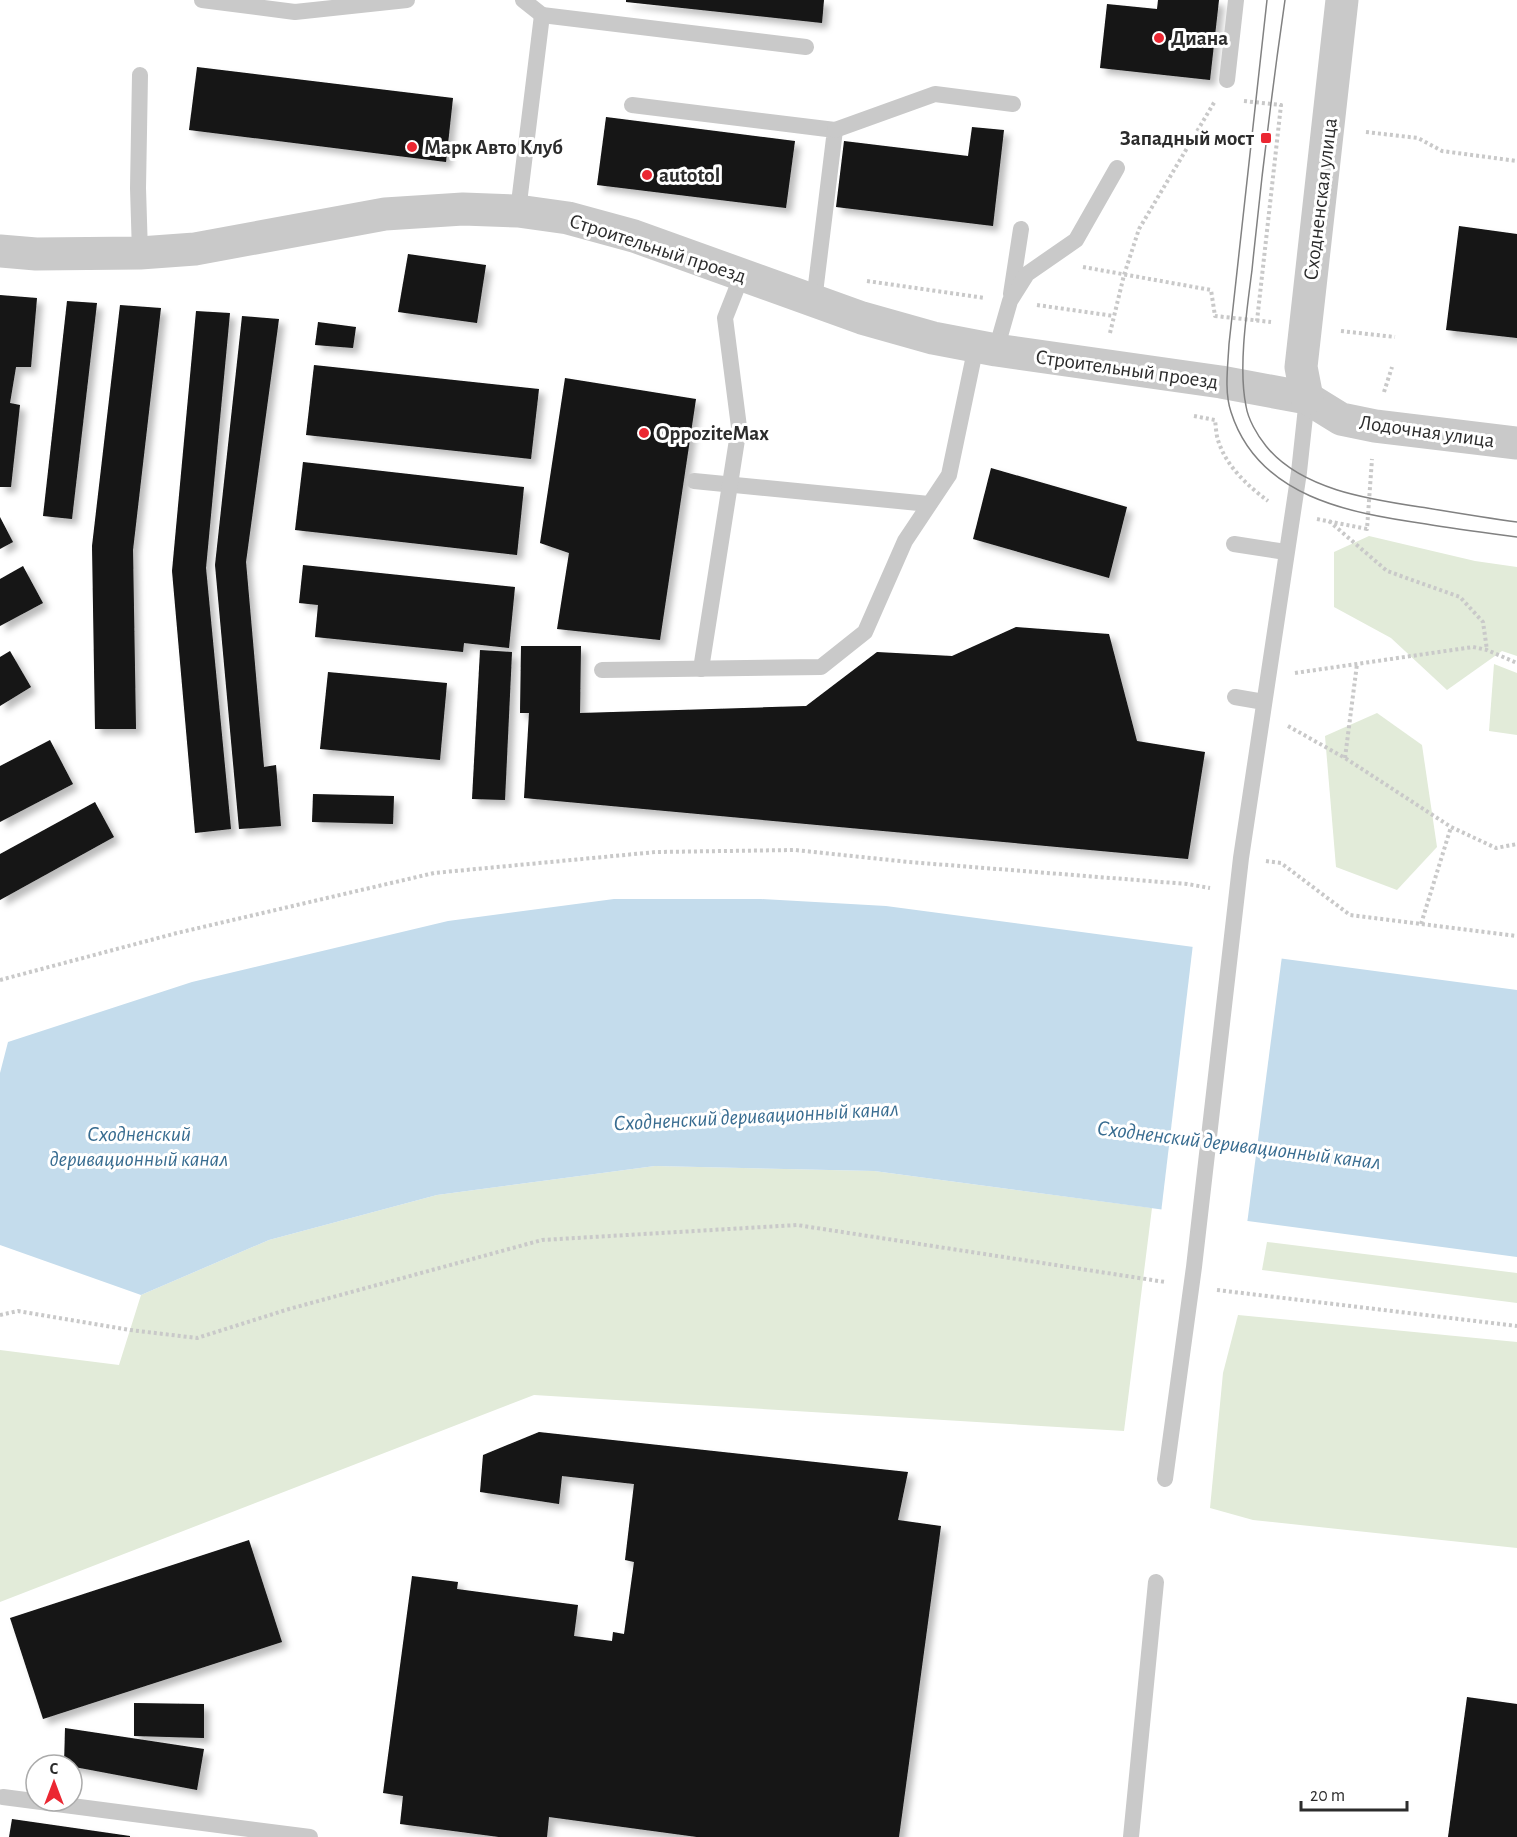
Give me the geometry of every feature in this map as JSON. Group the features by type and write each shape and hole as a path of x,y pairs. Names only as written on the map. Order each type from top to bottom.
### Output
{"street":[{"name":"Сходненская улица","path":"1307,398 1300,367 1342,0"},
{"name":"Строительный проезд","path":"0,251 36,254 140,253 195,249 385,214 463,209 518,211 568,218 634,236 862,318 933,338 986,348 1221,382 1307,398"},
{"name":"Лодочная улица","path":"1307,398 1341,419 1375,426 1517,443"}],"lane":[{"path":"202,0 296,12 407,0"},
{"path":"523,0 542,15 806,47"},
{"path":"1227,80 1236,0"},
{"path":"518,211 542,15"},
{"path":"140,75 138,188 140,253"},
{"path":"632,105 835,130 935,94 1013,104"},
{"path":"814,301 835,130"},
{"path":"602,670 821,667 866,632 905,541 949,475 986,348 1010,301 1027,274 1076,240 1117,168"},
{"path":"1010,301 1021,229"},
{"path":"701,669 739,427 725,318 742,275"},
{"path":"1165,1479 1194,1267 1236,899 1307,398"},
{"path":"694,481 929,504"},
{"path":"1234,544 1286,552"},
{"path":"1235,698 1263,707"},
{"path":"1131,1837 1156,1582"},
{"path":"3,1797 310,1837"}],"path":[{"path":"1108,338 1124,275 1139,229 1227,80"},
{"path":"1216,98 1281,105 1257,321"},
{"path":"1366,132 1418,138 1442,151 1517,161"},
{"path":"1047,260 1211,290 1215,316 1271,322"},
{"path":"1341,331 1395,337"},
{"path":"1193,416 1215,420 1219,444 1234,469 1255,491 1273,504 1292,514 1367,529 1373,450"},
{"path":"1328,521 1387,570 1460,597 1483,622 1487,650"},
{"path":"1268,677 1473,647 1487,650 1517,663"},
{"path":"1345,758 1357,664"},
{"path":"1263,707 1451,827 1496,848 1517,844"},
{"path":"1421,924 1451,827"},
{"path":"0,980 177,933 434,873 656,852 795,850 920,863 1187,884 1236,899"},
{"path":"1281,863 1350,915 1517,936"},
{"path":"0,1315 18,1311 130,1330 197,1338 289,1309 542,1240 797,1226 1191,1287"},
{"path":"1227,1292 1517,1326"}],"green space":[{"path":"1369,536 1475,561 1517,567 1517,656 1502,651 1447,690 1391,638 1334,607 1334,552"},
{"path":"1494,664 1517,673 1517,735 1489,731"},
{"path":"1377,713 1422,745 1437,847 1397,890 1336,867 1325,736"},
{"path":"655,1166 874,1171 1152,1208 1124,1431 534,1395 0,1602 0,1350 119,1365 141,1295 269,1240 437,1195"},
{"path":"1267,1242 1517,1273 1517,1303 1262,1270"},
{"path":"1238,1315 1517,1342 1517,1548 1253,1520 1210,1508 1223,1373"}],"water":[{"name":"Сходненский деривационный канал","path":"614,899 761,899 886,906 1517,990 1517,1257 874,1171 655,1166 437,1195 269,1240 141,1295 0,1245 0,1073 8,1042 192,982 448,921"}],"pier":[{"path":"1193,944 1282,956 1247,1224 1161,1213"}],"building":[{"path":"626,0 824,0 822,23 626,2"},
{"name":"Диана","path":"1158,0 1219,0 1210,80 1100,68 1107,4 1157,9"},
{"path":"197,67 453,98 446,162 189,130"},
{"path":"606,117 795,141 786,208 597,185"},
{"path":"972,127 1004,130 993,226 836,207 844,141 968,156"},
{"path":"1459,226 1517,234 1517,338 1446,330"},
{"path":"408,254 486,265 477,323 398,312"},
{"path":"0,295 37,298 31,367 16,367 10,403 20,405 11,487 0,487"},
{"path":"67,301 97,303 72,519 43,516"},
{"path":"120,305 161,308 133,550 136,729 95,729 92,546"},
{"path":"196,311 230,313 206,568 231,829 195,833 172,571"},
{"path":"242,316 279,319 246,562 264,767 276,765 281,826 239,829 215,565"},
{"path":"318,322 356,327 353,348 315,345"},
{"path":"314,365 539,389 531,459 306,435"},
{"path":"565,378 696,399 660,640 557,629 569,553 540,543"},
{"path":"303,462 524,487 517,555 295,530"},
{"path":"991,468 1127,507 1109,578 973,539"},
{"path":"0,517 13,542 0,549"},
{"path":"303,565 515,587 509,648 464,643 463,652 315,637 318,605 299,603"},
{"path":"23,566 43,603 0,626 0,579"},
{"path":"1016,627 1109,634 1137,741 1205,752 1188,859 524,798 529,713 520,713 521,646 581,646 580,713 806,706 877,652 952,656"},
{"path":"480,650 512,652 505,800 472,799"},
{"path":"10,651 31,687 0,706 0,657"},
{"path":"328,672 447,683 440,760 320,749"},
{"path":"50,740 73,784 0,822 0,766"},
{"path":"313,794 394,796 393,824 312,822"},
{"path":"95,802 114,837 0,900 0,854"},
{"path":"539,1432 908,1472 898,1520 941,1526 899,1837 697,1837 549,1817 547,1837 499,1837 400,1824 403,1796 383,1793 412,1576 458,1582 457,1589 578,1605 574,1636 612,1641 613,1632 624,1634 634,1562 625,1560 634,1484 562,1476 559,1504 480,1492 483,1455"},
{"path":"249,1540 282,1642 43,1719 10,1618"},
{"path":"1467,1697 1517,1704 1517,1837 1448,1837"},
{"path":"134,1703 204,1704 204,1738 134,1736"},
{"path":"65,1728 204,1749 197,1790 84,1769 84,1753 64,1753"},
{"path":"12,1819 130,1836 130,1837 9,1837"}],"tram line":[{"path":"1267,0 1227,369 1229,404 1244,441 1262,464 1284,482 1310,496 1338,506 1397,520 1517,537"},
{"path":"1285,0 1244,338 1244,391 1251,421 1263,442 1281,461 1299,474 1340,491 1362,497 1517,522"}],"place":[{"name":"Диана","path":"1159,38"},
{"name":"Западный мост","path":"1266,138"},
{"name":"Марк Авто Клуб","path":"412,147"},
{"name":"autotol","path":"647,175"},
{"name":"OppoziteMax","path":"644,433"}]}
